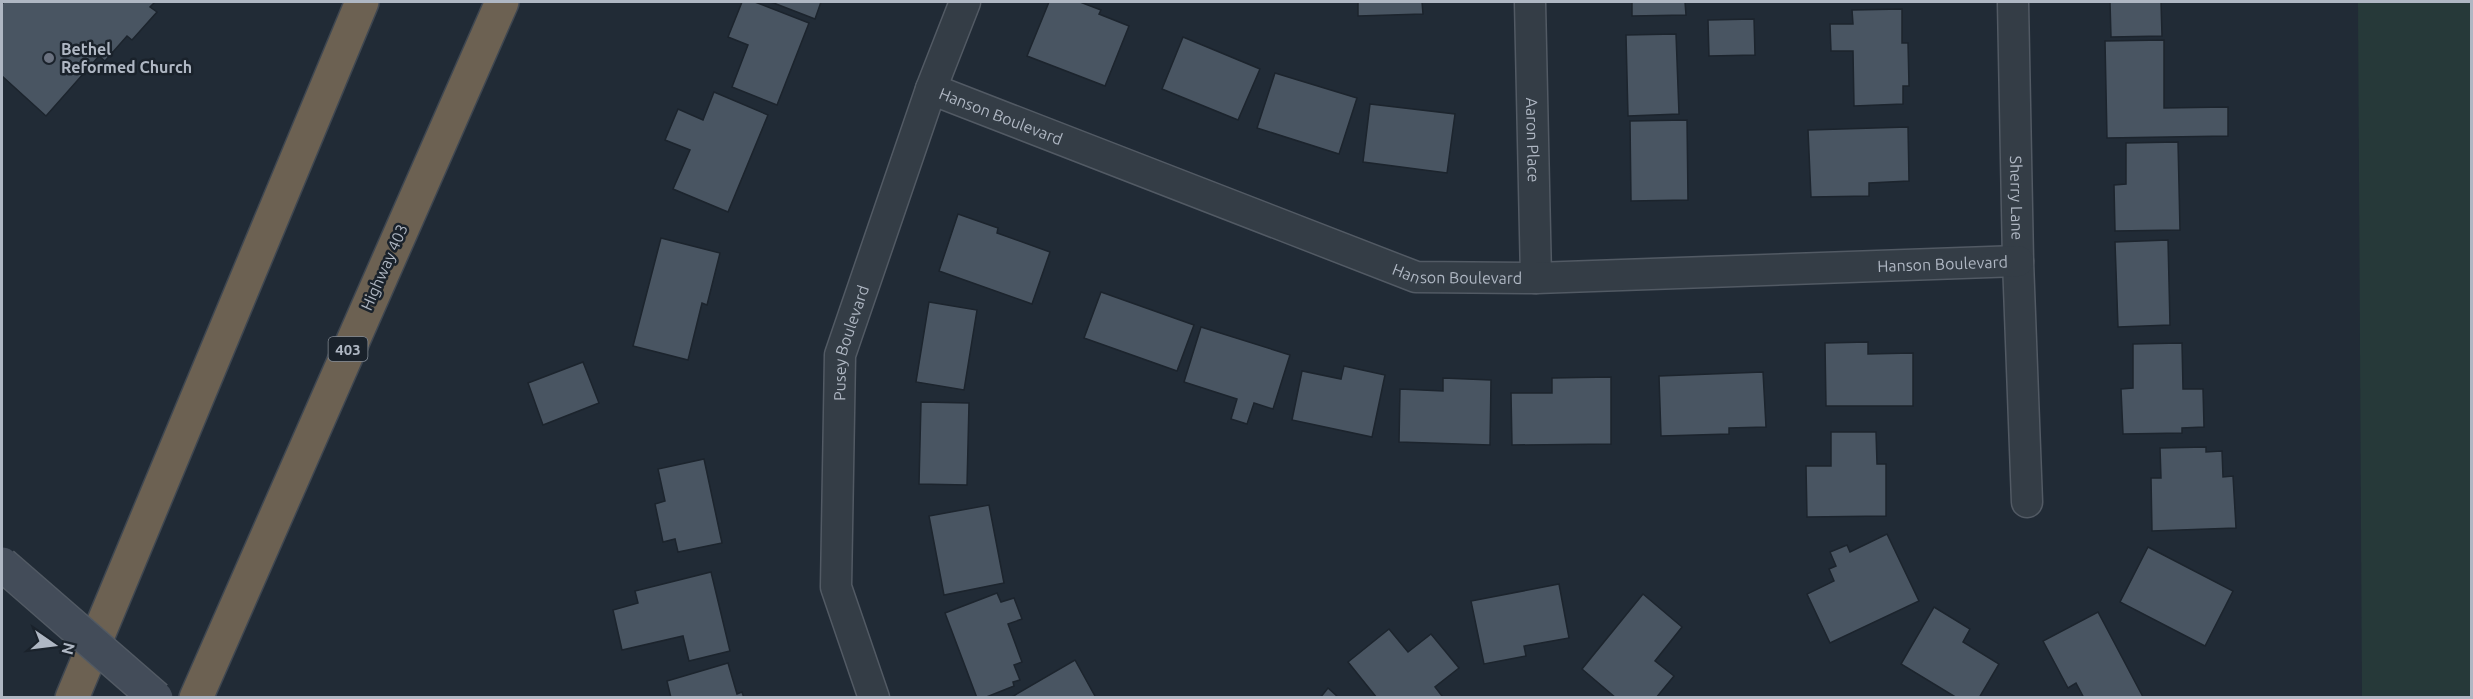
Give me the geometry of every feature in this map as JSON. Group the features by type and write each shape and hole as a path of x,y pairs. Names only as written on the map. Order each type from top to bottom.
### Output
{"highway":[{"path":"72,698 362,2"},
{"name":"Highway 403","path":"196,698 502,2"}],"main road":[{"path":"2,564 156,698"}],"street":[{"name":"Pusey Boulevard","path":"874,698 836,587 840,355 931,89 965,2"},
{"name":"Aaron Place","path":"1530,2 1536,278"},
{"name":"Sherry Lane","path":"2013,2 2018,261 2027,502"},
{"name":"Hanson Boulevard","path":"931,89 1416,278 1536,278 2018,261"}],"shaded area":[{"path":"2358,2 2471,2 2471,697 2362,697"}],"building":[{"name":"Bethel Reformed Church","path":"4,2 155,2 150,7 157,12 132,40 127,36 105,61 99,56 46,116 2,76 2,4"},
{"path":"742,2 755,2 809,23 777,105 732,87 748,45 728,37"},
{"path":"771,2 821,2 815,19"},
{"path":"1049,2 1080,2 1101,10 1099,14 1129,26 1105,86 1027,56"},
{"path":"1358,2 1422,2 1423,14 1358,16"},
{"path":"1632,2 1685,2 1686,15 1632,16"},
{"path":"2110,2 2161,2 2162,36 2111,37"},
{"path":"1902,9 1902,43 1908,43 1909,86 1903,86 1903,104 1854,106 1853,51 1831,51 1830,24 1853,24 1852,10"},
{"path":"1754,19 1755,55 1709,56 1708,20"},
{"path":"1676,34 1679,114 1628,116 1626,35"},
{"path":"1183,37 1260,69 1238,120 1162,89"},
{"path":"2164,40 2164,108 2228,107 2228,136 2107,138 2105,41"},
{"path":"1275,73 1357,98 1339,154 1257,128"},
{"path":"714,92 768,115 728,212 673,189 690,150 665,140 678,109 703,120"},
{"path":"1370,104 1455,114 1447,173 1363,162"},
{"path":"1687,120 1688,200 1631,201 1630,121"},
{"path":"1908,127 1909,181 1869,183 1869,196 1811,197 1808,130"},
{"path":"2178,142 2180,230 2115,231 2114,185 2126,184 2126,143"},
{"path":"958,214 998,228 997,233 1050,252 1032,304 939,271"},
{"path":"661,238 720,253 707,305 702,303 688,360 633,346"},
{"path":"2168,240 2170,325 2118,327 2115,242"},
{"path":"1101,292 1194,325 1177,371 1084,338"},
{"path":"929,302 977,310 964,390 916,382"},
{"path":"1201,327 1290,355 1273,409 1254,403 1247,424 1231,419 1237,399 1184,382"},
{"path":"1868,342 1868,354 1913,353 1913,406 1826,406 1825,343"},
{"path":"2182,343 2183,389 2203,389 2204,427 2182,428 2182,433 2123,434 2121,389 2133,388 2133,344"},
{"path":"583,362 599,403 543,425 528,383"},
{"path":"1344,366 1385,375 1372,437 1292,420 1302,371 1341,379"},
{"path":"1763,372 1766,427 1729,428 1729,434 1661,436 1659,376"},
{"path":"1611,377 1611,444 1512,445 1511,393 1552,393 1552,378"},
{"path":"1443,378 1491,380 1490,445 1399,442 1400,389 1443,391"},
{"path":"921,402 969,403 967,485 919,484"},
{"path":"1831,432 1876,432 1877,464 1886,464 1886,516 1807,517 1806,466 1831,466"},
{"path":"2206,447 2206,452 2222,451 2223,477 2233,476 2236,528 2152,531 2151,478 2161,478 2160,448"},
{"path":"704,459 722,543 678,552 675,539 663,542 655,504 665,501 658,469"},
{"path":"989,505 1004,583 944,595 929,516"},
{"path":"1887,534 1919,601 1830,643 1807,594 1834,581 1829,569 1836,566 1830,552 1847,545 1850,552"},
{"path":"2148,547 2233,591 2205,646 2120,602"},
{"path":"711,572 730,651 689,661 683,636 622,650 613,610 638,603 635,591"},
{"path":"1559,584 1569,638 1524,646 1526,656 1484,664 1471,601"},
{"path":"997,593 1001,602 1014,598 1022,619 1008,624 1022,662 1014,665 1020,680 1013,682 1014,686 984,698 977,698 945,613"},
{"path":"1643,594 1682,627 1655,661 1674,676 1656,698 1616,698 1582,669"},
{"path":"1934,607 1970,629 1963,642 1999,664 1979,698 1957,698 1901,664"},
{"path":"2098,612 2142,698 2084,698 2076,683 2068,688 2043,641"},
{"path":"1389,629 1408,652 1431,634 1459,668 1435,687 1442,696 1440,698 1377,698 1348,662"},
{"path":"1075,660 1096,698 1010,698"},
{"path":"728,663 737,694 742,692 744,698 671,698 667,681"},
{"path":"1328,688 1339,698 1320,698"}],"place":[{"name":"Bethel Reformed Church","path":"49,58"}]}
